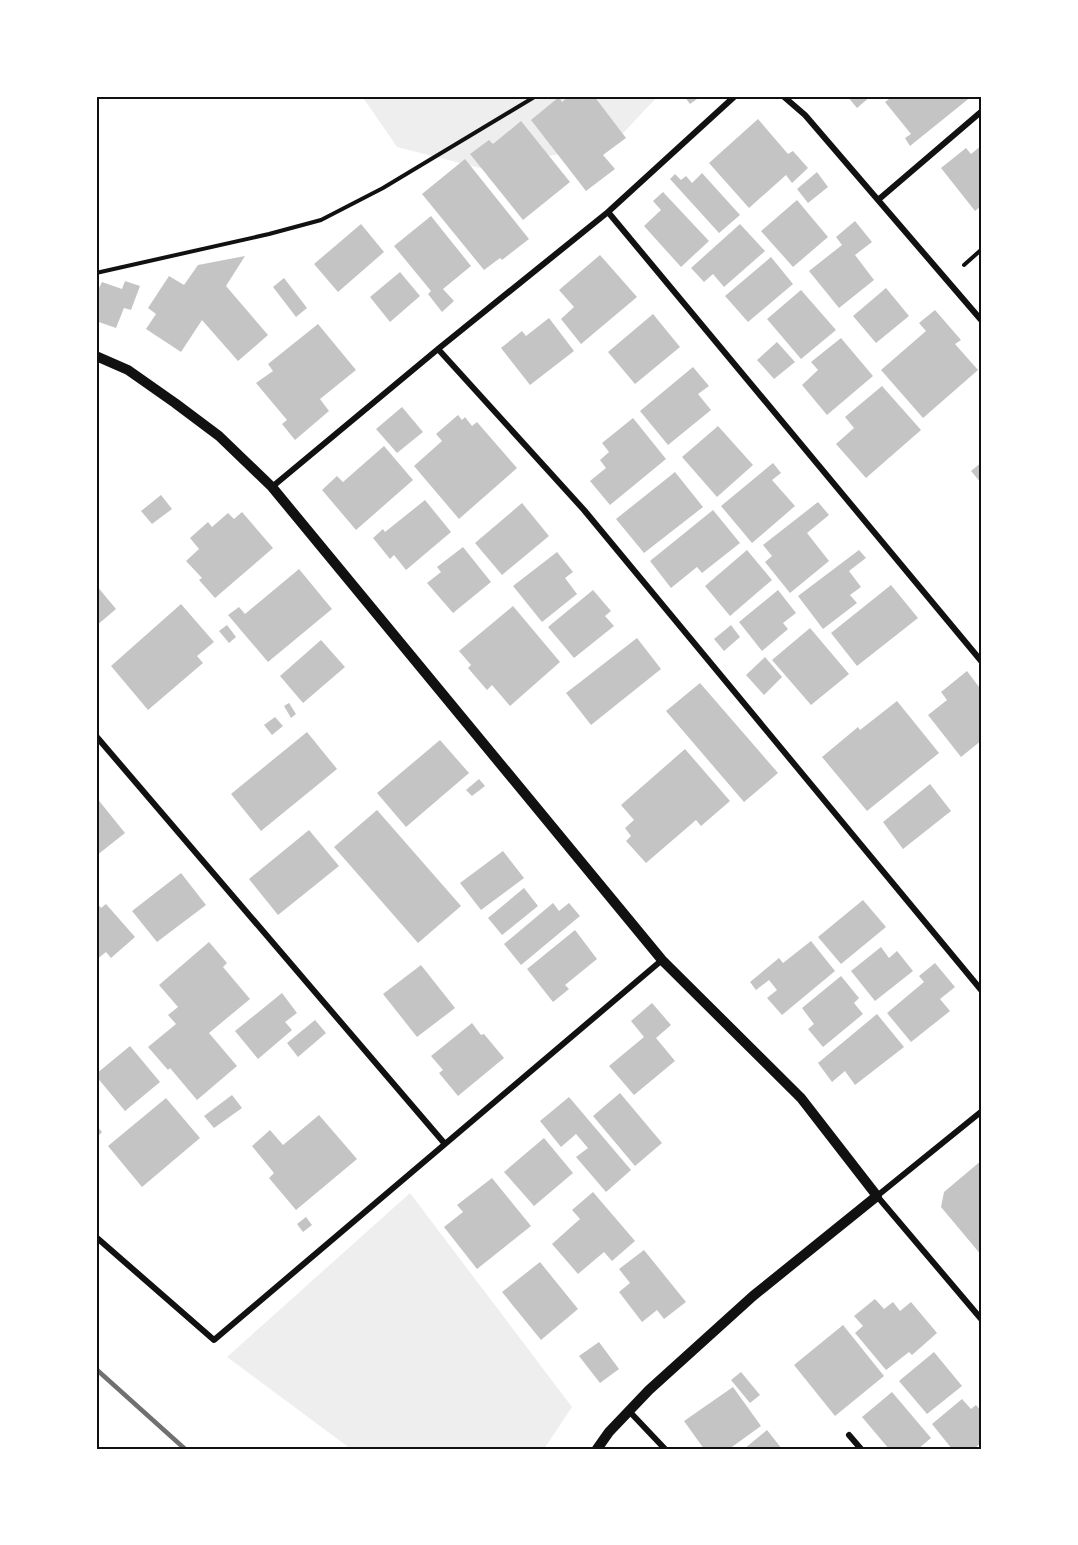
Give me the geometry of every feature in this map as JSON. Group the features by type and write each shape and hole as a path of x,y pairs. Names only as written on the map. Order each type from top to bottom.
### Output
{"street":[{"path":"272,487 608,212 735,96"},
{"path":"783,96 805,115 982,321"},
{"path":"878,200 982,111"},
{"path":"608,212 982,662"},
{"path":"438,349 584,510 982,991"},
{"path":"96,356 128,370 175,403 219,436 272,487 662,960 801,1098 877,1196 982,1320"},
{"path":"96,736 445,1144"},
{"path":"96,1237 214,1340 662,960"},
{"path":"597,1449 609,1432 650,1389 753,1296 982,1111"},
{"path":"629,1411 665,1449"},
{"path":"849,1435 861,1449"}],"path":[{"path":"96,273 321,220 383,188 536,96"}],"shaded area":[{"path":"362,96 658,96 612,145 480,168 397,147"},
{"path":"410,1193 572,1407 544,1449 351,1449 227,1357"}],"building":[{"path":"569,96 594,96 626,138 603,155 615,169 586,191 531,120 559,97 562,102"},
{"path":"684,96 701,96 690,104"},
{"path":"847,96 871,96 857,108"},
{"path":"893,96 972,96 910,146 905,138 911,134 885,102"},
{"path":"758,119 788,154 793,151 808,168 792,183 786,175 749,208 709,163"},
{"path":"521,121 570,182 523,220 470,154 489,140 493,144"},
{"path":"982,145 982,205 975,211 941,168 966,148 971,154"},
{"path":"465,159 529,239 502,260 500,258 484,270 422,194"},
{"path":"817,172 828,187 808,203 797,189"},
{"path":"702,173 740,215 719,233 670,179 675,174 681,180 686,176 692,183"},
{"path":"663,192 709,241 681,267 644,226 661,210 653,201"},
{"path":"797,200 828,237 793,267 761,231"},
{"path":"431,216 471,266 443,289 454,301 442,312 428,294 431,291 394,246"},
{"path":"855,221 872,242 855,255 874,280 839,308 809,271 842,245 836,237"},
{"path":"361,224 384,252 338,292 314,264"},
{"path":"740,224 765,251 724,287 713,274 704,282 691,268"},
{"path":"600,255 637,297 581,344 561,319 574,307 559,290"},
{"path":"245,256 226,286 268,335 238,361 202,320 181,352 146,329 156,314 148,308 169,276 184,285 198,265"},
{"path":"771,257 793,284 748,322 725,296"},
{"path":"400,272 420,296 390,322 370,297"},
{"path":"284,278 307,308 296,317 273,287"},
{"path":"125,281 140,286 131,310 124,308 116,328 96,321 96,287 99,288 102,282 122,289"},
{"path":"886,288 909,316 876,343 853,316"},
{"path":"801,290 836,330 801,359 767,319"},
{"path":"935,310 961,340 955,344 978,370 923,418 881,370 926,331 919,323"},
{"path":"653,314 680,347 635,384 608,352"},
{"path":"549,318 574,351 530,385 501,348 522,331 526,336"},
{"path":"318,324 356,370 320,399 329,411 295,440 282,424 287,420 256,383 273,371 268,364"},
{"path":"841,338 873,376 827,415 802,385 818,370 811,362"},
{"path":"777,342 795,362 774,379 757,360"},
{"path":"693,367 709,386 698,394 711,410 668,445 640,411"},
{"path":"882,386 921,430 866,478 836,444 854,428 845,417"},
{"path":"402,407 423,432 397,453 376,429"},
{"path":"458,415 462,420 465,417 472,426 477,422 517,468 459,519 414,466 442,441 436,434"},
{"path":"633,418 666,459 610,505 590,481 606,468 600,460 609,452 602,443"},
{"path":"718,426 753,465 717,497 682,457"},
{"path":"384,446 413,480 356,530 322,490 337,476 343,482"},
{"path":"982,462 982,484 971,471"},
{"path":"773,463 781,473 772,480 795,506 752,543 721,506"},
{"path":"675,472 703,507 644,553 616,519"},
{"path":"161,495 172,509 152,524 141,511"},
{"path":"425,500 451,532 406,570 394,555 390,559 373,538 383,529 385,532"},
{"path":"818,502 829,515 807,533 829,561 790,593 765,562 772,556 763,545"},
{"path":"522,503 549,536 502,575 475,543"},
{"path":"713,510 740,543 702,573 697,567 671,588 650,561"},
{"path":"242,512 273,548 215,598 199,580 202,578 186,561 199,549 190,538 208,522 212,527 228,513 234,519"},
{"path":"463,547 491,582 453,613 427,583 441,572 437,567"},
{"path":"747,550 772,580 730,616 705,586"},
{"path":"859,550 866,558 849,571 861,587 850,595 857,603 823,629 798,596"},
{"path":"557,552 573,572 565,578 577,594 542,622 513,586"},
{"path":"299,569 332,609 268,662 228,615 239,607 245,614"},
{"path":"96,585 116,609 96,626"},
{"path":"891,585 918,618 857,666 831,633"},
{"path":"593,590 611,611 605,616 614,626 574,658 548,627"},
{"path":"778,590 796,613 783,623 788,629 762,651 739,622"},
{"path":"181,604 214,642 197,656 203,663 148,710 111,666"},
{"path":"513,606 560,662 510,706 492,685 487,690 468,668 471,665 459,651"},
{"path":"227,625 236,637 229,643 219,631"},
{"path":"731,625 740,637 724,651 714,639"},
{"path":"810,628 849,674 811,705 772,660"},
{"path":"637,638 661,669 591,725 566,693"},
{"path":"321,640 345,667 303,703 280,676"},
{"path":"765,657 782,677 764,695 746,675"},
{"path":"967,671 982,691 982,740 961,757 928,715 947,700 941,692"},
{"path":"700,683 778,773 744,802 666,711"},
{"path":"897,701 939,753 867,811 822,757 858,727 860,730"},
{"path":"289,703 296,714 291,718 284,706"},
{"path":"275,717 283,726 272,735 264,725"},
{"path":"307,732 337,769 261,831 231,794"},
{"path":"440,740 469,773 406,827 377,793"},
{"path":"685,749 730,801 701,826 696,820 646,863 626,841 631,836 625,828 634,820 621,805"},
{"path":"479,779 485,786 472,796 466,790"},
{"path":"930,784 951,811 903,849 883,822"},
{"path":"96,797 125,833 96,856"},
{"path":"377,810 461,906 418,943 334,847"},
{"path":"309,830 339,866 278,915 249,879"},
{"path":"503,851 524,878 481,910 460,883"},
{"path":"181,873 206,905 157,942 132,911"},
{"path":"524,888 538,906 502,935 488,918"},
{"path":"863,900 886,927 841,964 818,937"},
{"path":"96,902 101,908 106,904 135,937 111,958 106,952 96,960"},
{"path":"553,903 559,911 569,903 580,916 521,965 504,944"},
{"path":"575,930 597,959 565,985 569,989 553,1002 527,969"},
{"path":"811,941 835,971 782,1015 767,998 777,990 769,980 756,990 750,982 779,958 783,963"},
{"path":"209,942 227,963 223,967 250,999 209,1033 237,1066 197,1100 170,1068 168,1070 148,1047 176,1024 168,1015 178,1007 159,985"},
{"path":"881,947 889,958 897,951 913,971 875,1001 851,971"},
{"path":"935,963 955,987 940,999 950,1011 911,1042 887,1013 924,982 919,976"},
{"path":"421,965 455,1008 417,1037 383,994"},
{"path":"841,976 859,998 854,1003 863,1014 823,1047 808,1029 814,1024 802,1008"},
{"path":"282,993 297,1013 285,1022 292,1030 258,1059 235,1031"},
{"path":"652,1003 671,1025 656,1038 675,1061 634,1095 609,1066 644,1037 631,1021"},
{"path":"877,1014 904,1047 855,1085 845,1071 832,1082 818,1063"},
{"path":"315,1020 326,1033 298,1057 287,1043"},
{"path":"472,1023 504,1058 458,1096 439,1073 443,1070 431,1056"},
{"path":"130,1046 160,1082 125,1111 96,1074"},
{"path":"620,1093 662,1143 635,1166 593,1116"},
{"path":"232,1095 242,1108 214,1128 204,1116"},
{"path":"569,1097 631,1170 606,1192 576,1157 588,1148 576,1134 561,1147 540,1121"},
{"path":"166,1098 200,1138 142,1187 108,1146"},
{"path":"319,1115 357,1159 296,1210 269,1178 274,1173 252,1146 270,1130 283,1145"},
{"path":"96,1125 102,1132 96,1138"},
{"path":"544,1138 573,1173 534,1206 504,1172"},
{"path":"982,1160 982,1256 941,1207 944,1192"},
{"path":"492,1178 531,1226 477,1269 444,1227 463,1212 457,1205"},
{"path":"593,1192 635,1241 612,1261 604,1252 578,1274 552,1244 580,1219 572,1210"},
{"path":"306,1217 312,1225 303,1232 297,1224"},
{"path":"644,1250 686,1302 664,1319 657,1310 642,1322 619,1292 630,1283 619,1269"},
{"path":"540,1262 578,1309 541,1340 502,1292"},
{"path":"875,1299 884,1309 893,1302 900,1311 911,1302 937,1333 912,1355 909,1352 886,1370 855,1333 863,1326 854,1316"},
{"path":"843,1325 884,1376 835,1416 794,1365"},
{"path":"599,1342 619,1369 600,1383 579,1356"},
{"path":"934,1352 962,1386 927,1414 899,1381"},
{"path":"741,1372 760,1395 750,1403 731,1380"},
{"path":"733,1387 761,1426 729,1449 704,1449 684,1421"},
{"path":"892,1392 931,1438 918,1449 889,1449 862,1417"},
{"path":"962,1399 971,1409 976,1405 982,1412 982,1442 974,1449 952,1449 932,1424"},
{"path":"767,1430 782,1449 744,1449"}],"railway":[{"path":"96,1369 185,1449"}]}
